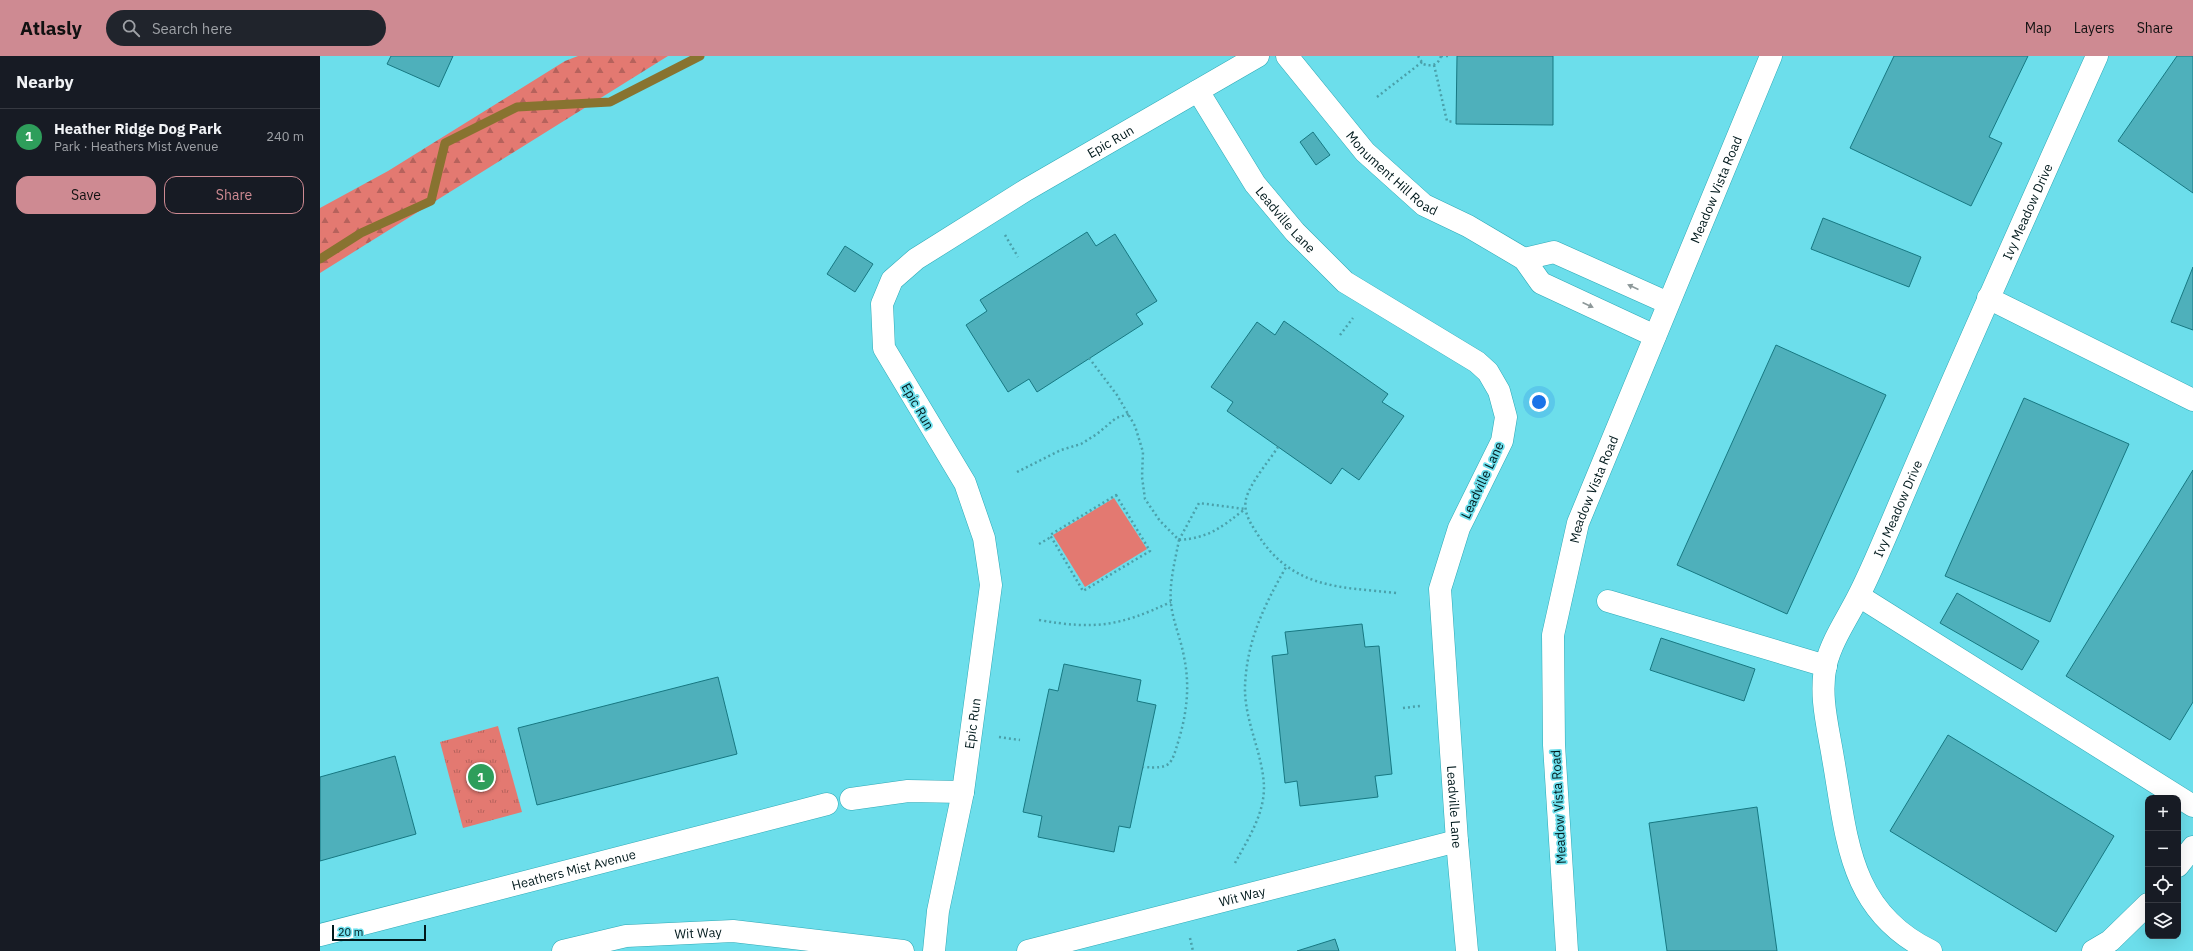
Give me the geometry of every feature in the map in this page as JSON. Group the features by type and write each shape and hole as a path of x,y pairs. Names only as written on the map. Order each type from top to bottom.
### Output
{"street":[{"name":"Epic Run","path":"934,951 938,911 963,792 991,584 984,538 964,483 884,348 882,304 892,280 916,259 1020,194 1258,56"},
{"name":"Monument Hill Road","path":"1287,56 1365,152 1424,205 1468,226 1524,259 1541,283 1655,336"},
{"name":"Meadow Vista Road","path":"1566,951 1554,745 1553,635 1578,523 1771,56"},
{"name":"Ivy Meadow Drive","path":"1931,951 1911,941 1880,914 1859,879 1852,860 1842,818 1824,713 1826,666 1835,639 1859,596 1988,298 2097,56"},
{"name":"Leadville Lane","path":"1198,90 1255,184 1295,232 1345,282 1477,362 1488,372 1503,403 1506,417 1502,441 1459,528 1440,589 1457,841 1467,951"},
{"path":"1524,259 1554,252 1668,304"},
{"path":"1565,294 1580,263"},
{"path":"1988,298 2193,400"},
{"path":"1859,596 2193,806"},
{"path":"1608,601 1826,666"},
{"path":"851,799 908,792 963,792"},
{"name":"Heathers Mist Avenue","path":"320,935 827,804"},
{"name":"Wit Way","path":"1028,951 1457,841"},
{"path":"2181,862 2193,847"},
{"path":"2093,951 2110,941 2145,907"},
{"name":"Wit Way","path":"564,951 626,936 732,931 833,947 903,951"}],"path":[{"path":"1418,56 1422,62 1434,65"},
{"path":"1434,65 1441,56 1448,56"},
{"path":"1377,97 1422,62"},
{"path":"1434,65 1447,121 1454,122"},
{"path":"1089,358 1135,426 1143,452 1142,477 1145,499 1160,521 1179,540 1196,539 1208,535 1221,528 1245,509"},
{"path":"1017,472 1061,450 1080,444 1097,434 1116,418 1128,414"},
{"path":"1278,447 1250,490 1245,509 1250,522 1265,546 1286,567 1310,580 1337,587 1397,593"},
{"path":"1039,544 1051,537 1050,535 1116,495 1150,551 1083,590 1051,537"},
{"path":"1143,767 1161,768 1167,766 1173,759 1185,720 1188,686 1184,657 1174,623 1171,602 1172,574 1179,540 1199,503 1245,509"},
{"path":"1235,863 1261,810 1264,787 1249,721 1245,687 1251,644 1265,604 1286,567"},
{"path":"1038,620 1070,626 1105,626 1138,617 1171,602"}],"green space":[{"path":"578,56 668,56 320,273 320,208 388,171 565,61"},
{"path":"1114,498 1147,549 1085,587 1053,535"},
{"path":"498,726 522,812 463,828 440,742"}],"building":[{"path":"391,56 453,56 439,87 387,64"},
{"path":"1457,56 1553,56 1553,125 1456,124"},
{"path":"1894,56 2028,56 1989,137 2002,143 1971,206 1850,148"},
{"path":"2177,56 2193,56 2193,193 2118,141"},
{"path":"1313,132 1330,155 1316,165 1300,142"},
{"path":"1823,218 1921,257 1909,287 1811,249"},
{"path":"1087,232 1096,246 1115,234 1157,301 1136,314 1143,324 1037,392 1029,379 1008,392 966,325 987,311 980,300"},
{"path":"845,246 873,264 855,292 827,274"},
{"path":"2193,267 2193,330 2171,322"},
{"path":"1284,321 1388,394 1382,402 1404,416 1359,480 1342,468 1331,484 1227,411 1233,402 1211,387 1257,322 1275,335"},
{"path":"1776,345 1886,395 1787,614 1677,565"},
{"path":"2024,398 2129,444 2050,622 1945,576"},
{"path":"2193,470 2193,702 2170,740 2066,676"},
{"path":"1957,593 2039,641 2022,670 1940,623"},
{"path":"1362,624 1365,647 1379,646 1392,774 1375,776 1378,797 1300,806 1297,781 1285,783 1272,656 1288,654 1285,632"},
{"path":"1661,638 1755,669 1744,701 1650,670"},
{"path":"1064,664 1141,680 1137,701 1156,705 1130,828 1119,826 1114,852 1038,837 1042,816 1023,812 1049,689 1058,691"},
{"path":"718,677 737,754 537,805 518,728"},
{"path":"1948,735 2114,836 2056,932 1890,831"},
{"path":"395,756 416,834 320,861 320,777"},
{"path":"1757,807 1777,951 1667,951 1649,823"},
{"path":"1335,939 1339,951 1297,951"}],"waterway":[{"path":"320,259 361,233 431,201 445,143 517,107 610,102 700,56"}],"place":[{"name":"Heather Ridge Dog Park","path":"481,777"}]}
